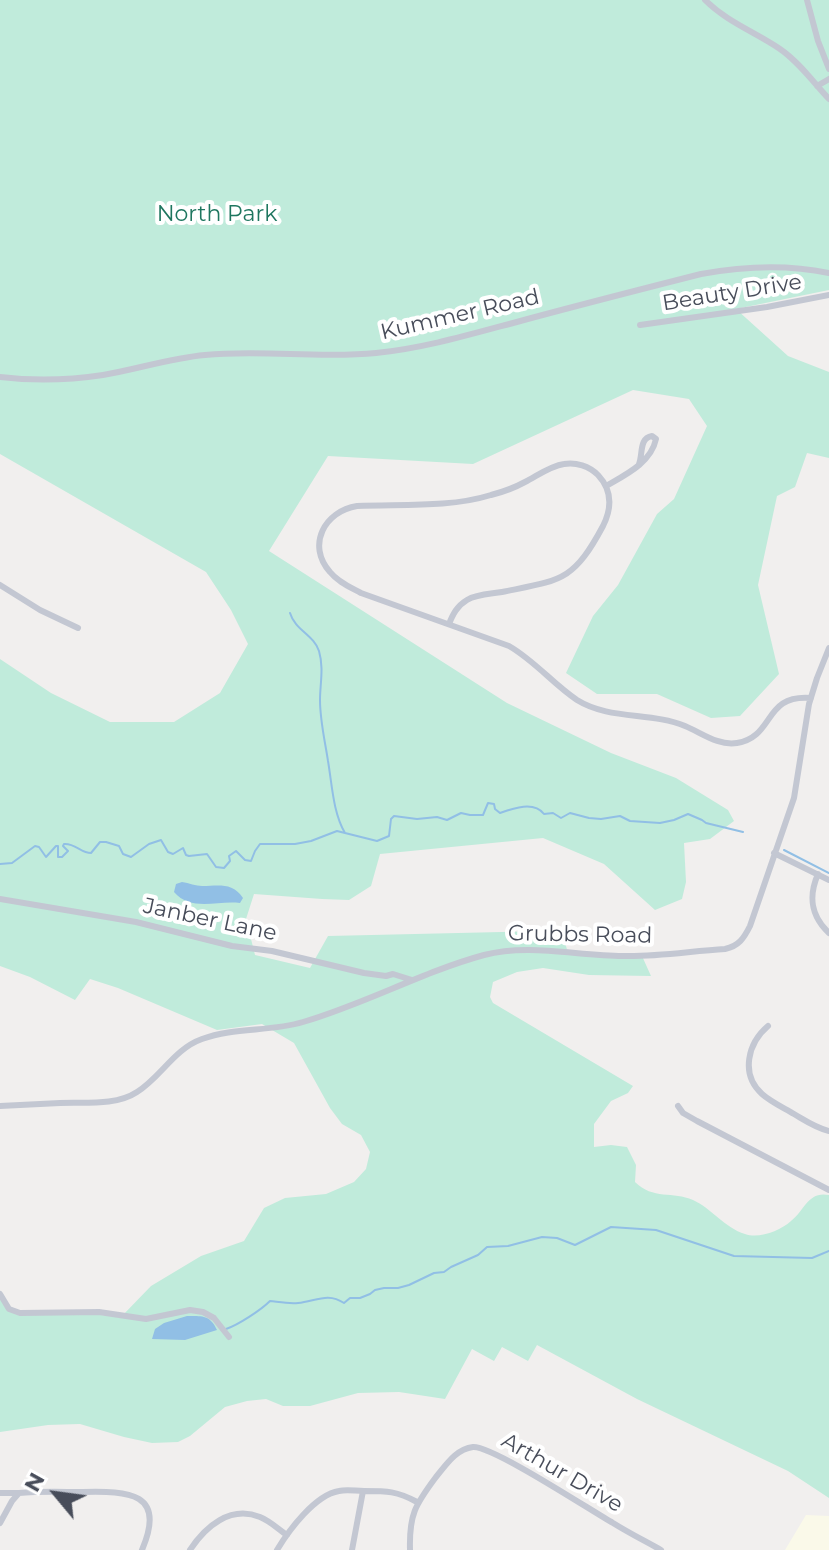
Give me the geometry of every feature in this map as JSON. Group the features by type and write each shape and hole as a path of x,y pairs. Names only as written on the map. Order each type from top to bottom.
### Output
{"street":[{"path":"705,0 728,20 782,51 829,99"},
{"path":"807,0 829,69"},
{"path":"817,86 829,79"},
{"name":"Kummer Road","path":"0,377 79,378 176,359 230,353 341,356 374,353 452,339 701,274 760,267 801,267 829,273"},
{"name":"Beauty Drive","path":"640,325 829,295"},
{"path":"449,624 458,607 472,597 551,582 572,571 588,553 607,515 610,498 598,475 585,467 571,464 562,464 517,486 483,498 447,503 357,506 341,510 330,518 322,532 319,550 325,566 344,583 370,597 498,641 533,662 573,697 586,704 669,720 721,742 732,744 746,741 762,730 781,703 793,698 811,698"},
{"path":"606,486 639,464"},
{"path":"0,585 40,610 78,628"},
{"name":"Grubbs Road","path":"0,1106 116,1101 135,1094 190,1044 205,1038 289,1026 412,980 502,951 633,956 731,947 740,942 750,926 795,791 811,698 829,648"},
{"path":"774,853 829,880"},
{"path":"818,874 811,901 817,918 829,933"},
{"name":"Janber Lane","path":"0,899 136,922 232,946 272,951 364,973 393,974 412,980"},
{"path":"768,1026 756,1039 751,1051 749,1069 754,1084 769,1099 814,1126 829,1131"},
{"path":"678,1106 697,1121 829,1190"},
{"path":"0,1294 9,1309 20,1313 99,1312 146,1319 186,1310 199,1311 214,1318 229,1337"},
{"name":"Arthur Drive","path":"410,1550 411,1522 417,1502 452,1458 465,1449 480,1448 537,1477 661,1550"},
{"path":"0,1493 104,1491 133,1496 145,1505 151,1521 142,1550"},
{"path":"277,1550 321,1498 339,1491 393,1491 417,1502"},
{"path":"352,1550 363,1491"},
{"path":"0,1523 19,1493"},
{"path":"190,1550 209,1525 232,1515 258,1516 287,1535"}],"shaded area":[{"path":"806,1515 829,1516 829,1550 785,1550"}],"green space":[{"name":"North Park","path":"0,0 829,0 829,290 736,309 788,356 829,372 829,458 807,453 795,487 777,496 758,585 779,674 740,716 711,718 657,694 597,694 566,673 593,616 618,585 657,514 674,499 707,426 689,399 633,390 473,464 328,456 269,551 507,703 611,753 676,778 728,810 734,821 710,839 684,843 686,882 682,899 655,910 604,864 543,838 380,854 371,886 349,900 254,894 246,919 255,955 310,968 328,936 545,931 564,939 568,953 642,956 651,976 589,975 543,968 517,972 493,982 490,997 493,1003 633,1086 628,1093 611,1101 594,1124 594,1147 627,1147 636,1165 635,1182 642,1188 693,1200 731,1227 751,1235 763,1235 781,1228 796,1217 811,1199 829,1195 829,1498 788,1471 637,1399 537,1345 528,1361 502,1347 494,1361 472,1349 445,1399 399,1392 358,1393 310,1406 283,1406 266,1399 247,1401 225,1407 178,1442 152,1443 80,1424 0,1432 0,1294 13,1311 122,1316 151,1286 201,1256 244,1241 264,1208 285,1198 326,1194 354,1182 366,1169 370,1152 361,1135 342,1124 330,1108 294,1043 262,1024 217,1030 90,979 75,1000 0,966 0,659 51,693 110,722 174,722 220,693 248,644 231,610 206,572 0,454"}],"water":[{"path":"176,884 230,887 243,898 240,903 188,902 174,892"},
{"path":"187,1316 205,1317 212,1321 217,1330 185,1340 152,1339 155,1329 164,1323"}],"waterway":[{"path":"290,613 319,651 322,723 335,807 345,833"},
{"path":"0,864 12,863 35,846 46,857 58,846 58,857 62,857 68,851 64,844 91,853 100,842 106,842 119,846 123,854 131,857 149,844 161,840 168,852 173,854 183,848 189,856 207,854 216,867 224,868 230,861 229,856 236,851 245,860 251,861 260,844 295,844 337,831 377,841 389,836 394,816 447,820 461,813 483,815 488,803 494,804 500,813 529,807 561,818 570,813 589,818 620,816 630,821 660,823 688,814 706,823 743,832"},
{"path":"784,850 829,873"},
{"path":"226,1329 270,1301 295,1303 327,1298 344,1303 375,1290 398,1288 444,1272 487,1247 508,1246 542,1237 557,1238 575,1245 611,1227 656,1230 734,1256 812,1258 829,1251"}]}
